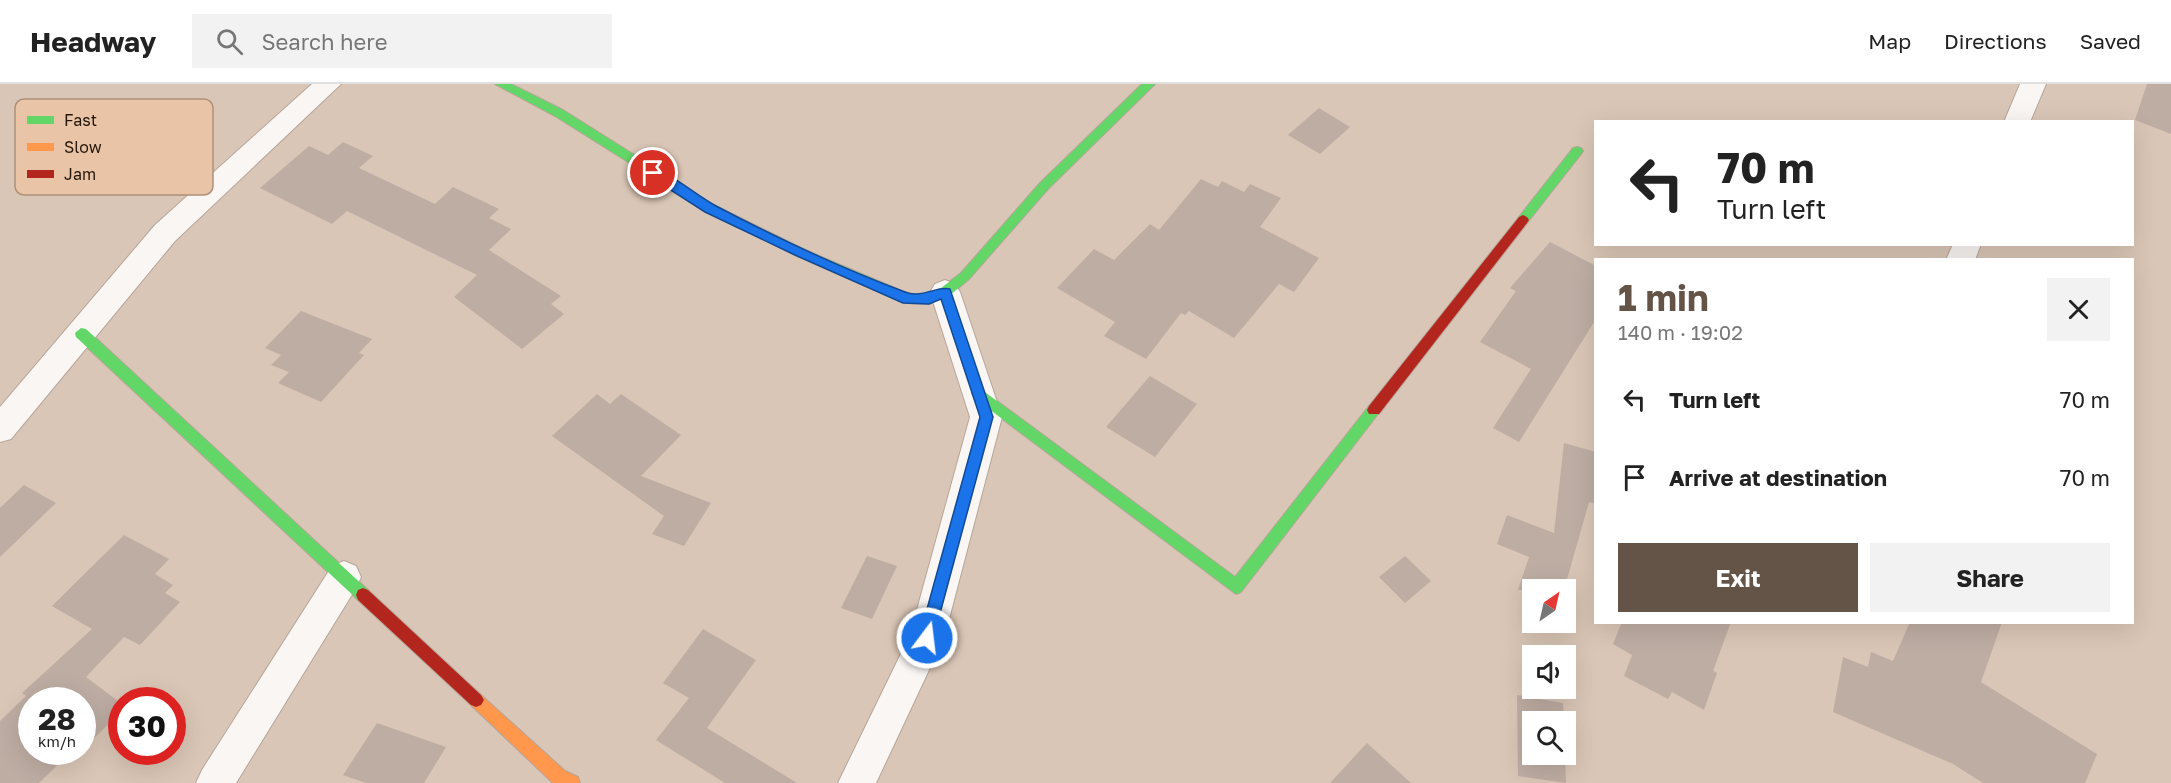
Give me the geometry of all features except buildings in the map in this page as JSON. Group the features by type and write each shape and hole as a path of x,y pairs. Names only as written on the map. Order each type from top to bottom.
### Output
{"street":[{"path":"213,189 328,84"},
{"path":"501,84 559,113 710,208 799,252 908,299 929,299 945,292 965,276 1044,186 1149,84"},
{"path":"2019,120 2033,84"},
{"path":"978,393 1236,588 1576,151"},
{"path":"0,429 165,233 207,195"},
{"path":"857,783 927,638 986,417 945,292"},
{"path":"81,333 559,777 572,783"},
{"path":"215,783 344,577"}],"traffic: fast":[{"path":"501,84 559,113 710,208 799,252 908,299 929,299 945,292 965,276 1044,186 1149,84"},
{"path":"1523,220 1577,151"},
{"path":"81,333 363,595"},
{"path":"978,393 1236,587 1374,410"}],"traffic: slow":[{"path":"476,700 559,777 572,783"}],"traffic: jam":[{"path":"1374,410 1523,220"},
{"path":"363,595 476,700"}],"route":[{"path":"653,173 710,208 799,252 908,299 929,299 945,292 986,417 927,638"}]}
